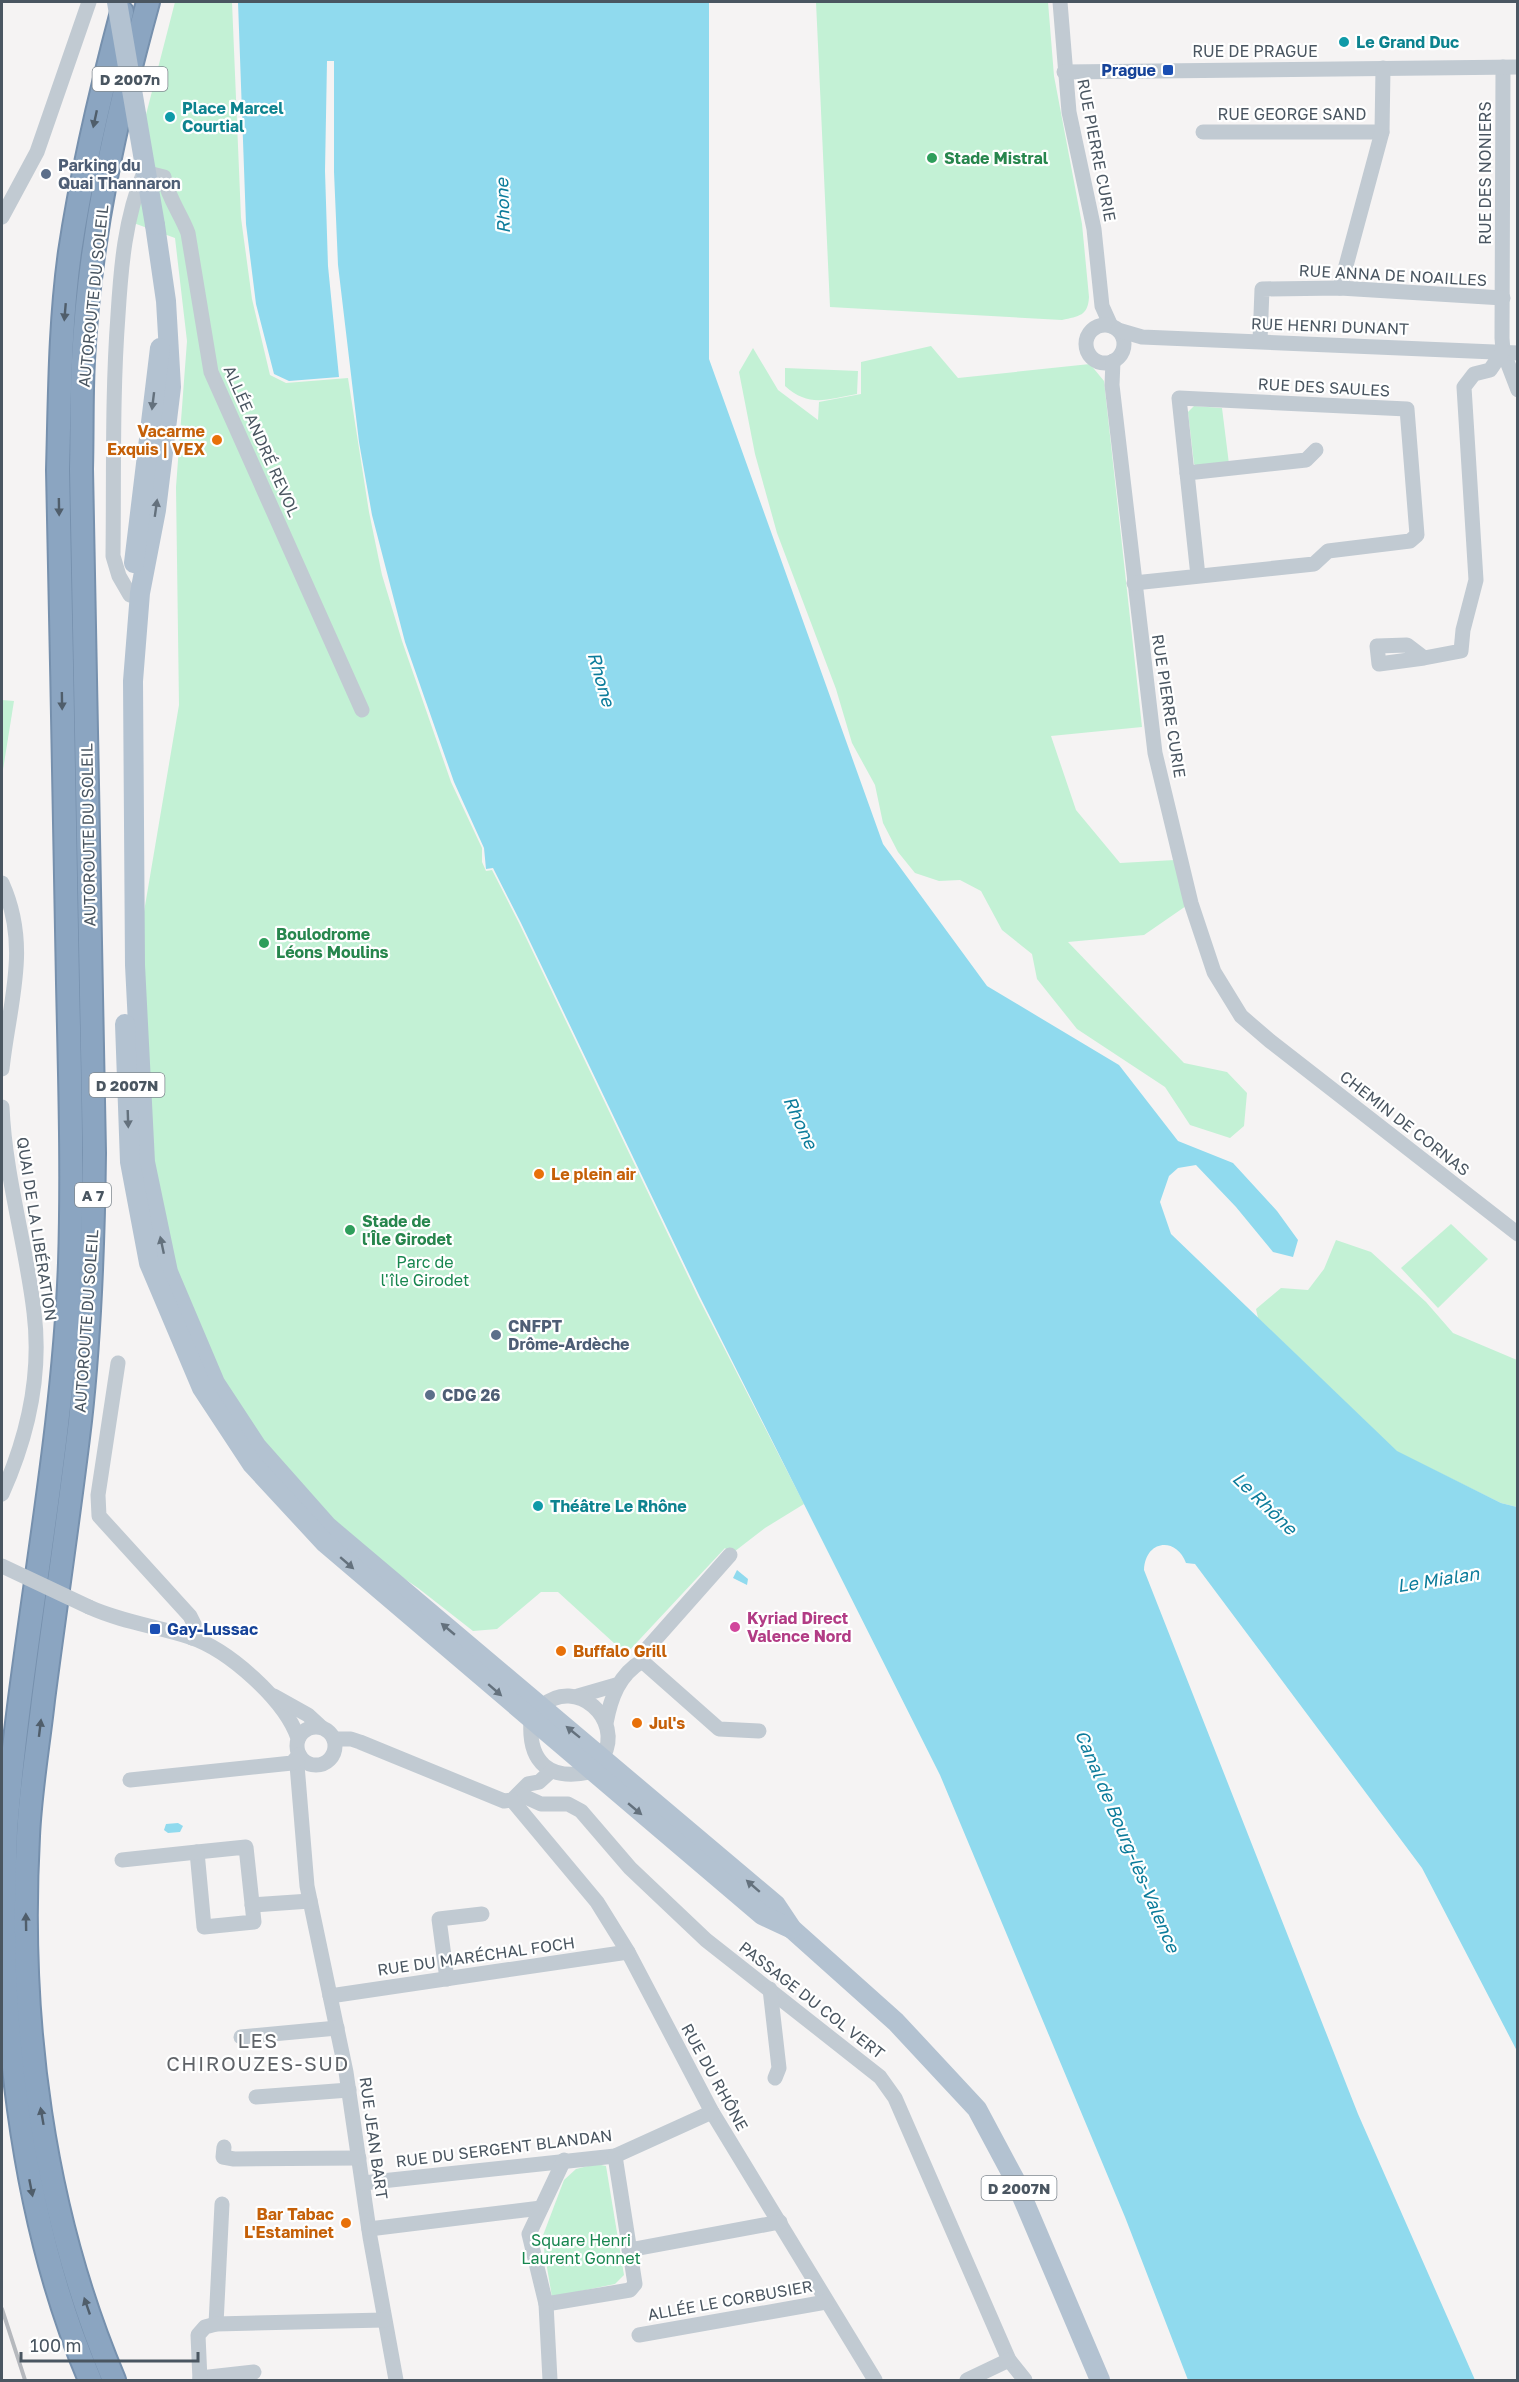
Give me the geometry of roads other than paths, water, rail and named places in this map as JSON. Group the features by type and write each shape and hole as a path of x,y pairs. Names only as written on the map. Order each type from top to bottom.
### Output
{"highway":[{"name":"AUTOROUTE DU SOLEIL","path":"90,2380 56,2284 32,2194 16,2103 6,2009 2,1921 11,1772 58,1416 70,1267 71,1142 58,470 61,357 70,253 83,176 103,83 125,2"},
{"name":"AUTOROUTE DU SOLEIL","path":"114,2380 78,2278 54,2188 38,2098 28,2006 25,1919 28,1833 80,1419 92,1266 94,1153 81,469 83,358 93,257 105,182 124,90 148,2"}],"main road":[{"name":"D 2007n","path":"117,2 155,225 165,301"},
{"name":"D 2007N","path":"165,301 119,681 123,976 130,1162 149,1263 202,1388 252,1464 325,1543 597,1765 762,1915 792,1929 896,2022 977,2109 1015,2180 1100,2380"},
{"name":"D 2007N","path":"165,301 171,387 156,510 141,592 132,681 135,965 145,1162 168,1272 215,1383 256,1447 327,1526 536,1714"}],"street":[{"path":"77,2 80,25"},
{"path":"2,217 37,152 89,2"},
{"name":"RUE PIERRE CURIE","path":"1060,2 1069,112 1094,230 1102,306 1095,328"},
{"name":"RUE DE PRAGUE","path":"1064,72 1510,67"},
{"name":"RUE DES NONIERS","path":"1510,67 1503,298 1510,352"},
{"name":"RUE GEORGE SAND","path":"1340,288 1382,132 1383,68"},
{"name":"RUE GEORGE SAND","path":"1203,132 1382,132"},
{"name":"ALLÉE ANDRÉ REVOL","path":"130,595 119,576 113,556 115,358 121,270 128,221 144,172 164,177 167,192 183,217 188,233 212,372 362,710"},
{"name":"RUE ANNA DE NOAILLES","path":"1260,341 1262,289 1340,288 1503,298"},
{"name":"RUE PIERRE CURIE","path":"1102,306 1118,334"},
{"path":"1095,328 1118,334 1121,354 1107,362 1087,350 1087,337 1095,328"},
{"name":"RUE HENRI DUNANT","path":"1118,334 1142,337 1510,352"},
{"path":"1510,352 1518,390"},
{"path":"1424,658 1461,651 1463,630 1476,580 1464,387 1474,374 1490,370 1510,352"},
{"name":"RUE PIERRE CURIE","path":"1107,362 1112,386 1155,753 1191,903 1214,972 1241,1016 1270,1041"},
{"name":"RUE DES SAULES","path":"1134,583 1314,564 1328,551 1410,541 1417,535 1407,409 1179,398 1198,576"},
{"path":"1186,473 1306,460 1316,450"},
{"path":"2,883 15,926 18,955 9,971 2,1069"},
{"name":"CHEMIN DE CORNAS","path":"1270,1041 1518,1234"},
{"name":"QUAI DE LA LIBÉRATION","path":"2,1107 34,1312 36,1348 31,1408 17,1461 2,1494"},
{"path":"118,1363 98,1495 99,1516 190,1616 194,1624 192,1638"},
{"path":"606,1723 616,1686 632,1667 642,1661 645,1651 730,1555"},
{"path":"2,1566 118,1620 192,1638 224,1655 273,1696 308,1715 334,1739 333,1756 320,1765 301,1794"},
{"path":"642,1661 718,1729 759,1731"},
{"path":"578,1696 595,1706 606,1723 609,1742 597,1765 563,1775 550,1771 536,1756 530,1736 536,1714 553,1699 578,1696 616,1686"},
{"path":"273,1696 298,1738 299,1755 308,1764 320,1765"},
{"path":"298,1738 308,1729 321,1727"},
{"path":"334,1739 351,1739 360,1742 504,1801 539,1782 550,1771"},
{"path":"130,1780 292,1763 299,1755"},
{"name":"RUE JEAN BART","path":"299,1755 297,1765 310,1901 349,2090 369,2229 396,2380"},
{"path":"520,1793 536,1756"},
{"name":"RUE DU RHÔNE","path":"520,1793 593,1896 628,1952 712,2112 875,2380"},
{"name":"PASSAGE DU COL VERT","path":"520,1793 541,1804 568,1804 581,1811 630,1868 706,1940 880,2077 895,2098 1009,2360 1025,2380"},
{"path":"122,1860 197,1852 246,1847 254,1922 204,1927 197,1852"},
{"path":"252,1905 310,1901"},
{"path":"447,1978 439,1919 482,1914"},
{"name":"RUE DU MARÉCHAL FOCH","path":"330,1996 628,1952"},
{"path":"770,1989 779,2068 775,2078"},
{"path":"241,2037 337,2028"},
{"path":"256,2097 349,2090"},
{"name":"RUE DU SERGENT BLANDAN","path":"363,2183 615,2156 712,2112"},
{"path":"224,2147 223,2157 234,2159 359,2158"},
{"path":"546,2304 630,2290 635,2284 615,2156"},
{"path":"550,2380 546,2304 529,2234 564,2160"},
{"path":"216,2324 222,2204"},
{"path":"369,2229 541,2208"},
{"path":"629,2250 780,2222"},
{"name":"ALLÉE LE CORBUSIER","path":"639,2335 826,2302"},
{"path":"254,2372 200,2379 198,2335 204,2327 216,2324 384,2320"},
{"path":"967,2380 1009,2360"}],"water":[{"path":"238,2 709,2 709,359 883,844 987,986 1119,1065 1178,1141 1233,1163 1277,1211 1298,1240 1293,1257 1273,1252 1236,1207 1196,1165 1178,1168 1169,1176 1160,1202 1171,1234 1397,1451 1501,1503 1517,1507 1517,2051 1422,1868 1195,1564 1186,1563 1175,1548 1162,1545 1150,1552 1144,1570 1358,2114 1475,2380 1188,2380 1125,2217 940,1775 700,1297 521,923 493,868 486,869 484,848 454,782 405,642 372,515 359,442 338,265 334,172 334,61 327,61 325,171 328,266 339,377 289,381 274,374 256,304 246,224"},
{"path":"737,1570 748,1579 747,1585 733,1578"},
{"path":"178,1823 183,1826 180,1832 168,1833 164,1830 166,1824"}],"railway":[{"path":"2,2309 25,2380"}],"place":[{"name":"Le Grand Duc","path":"1344,42"},
{"name":"Prague","path":"1168,70"},
{"name":"Place Marcel Courtial","path":"170,117"},
{"name":"Stade Mistral","path":"932,158"},
{"name":"Parking du Quai Thannaron","path":"46,174"},
{"name":"Vacarme Exquis | VEX","path":"217,440"},
{"name":"Boulodrome Léons Moulins","path":"264,943"},
{"name":"Le plein air","path":"539,1174"},
{"name":"Stade de l'Île Girodet","path":"350,1230"},
{"name":"CNFPT Drôme-Ardèche","path":"496,1335"},
{"name":"CDG 26","path":"430,1395"},
{"name":"Théâtre Le Rhône","path":"538,1506"},
{"name":"Kyriad Direct Valence Nord","path":"735,1627"},
{"name":"Gay-Lussac","path":"155,1629"},
{"name":"Buffalo Grill","path":"561,1651"},
{"name":"Jul's","path":"637,1723"},
{"name":"Bar Tabac L'Estaminet","path":"346,2223"}],"district":[{"name":"LES CHIROUZES-SUD","path":"258,2052"}],"water label":[{"name":"Rhone","path":"502,206"},
{"name":"Rhone","path":"602,679"},
{"name":"Rhone","path":"801,1122"},
{"name":"Le Rhône","path":"1265,1503"},
{"name":"Le Mialan","path":"1438,1579"},
{"name":"Canal de Bourg-lès-Valence","path":"1128,1841"}],"park label":[{"name":"Parc de l'île Girodet","path":"425,1271"},
{"name":"Square Henri Laurent Gonnet","path":"581,2249"}]}
